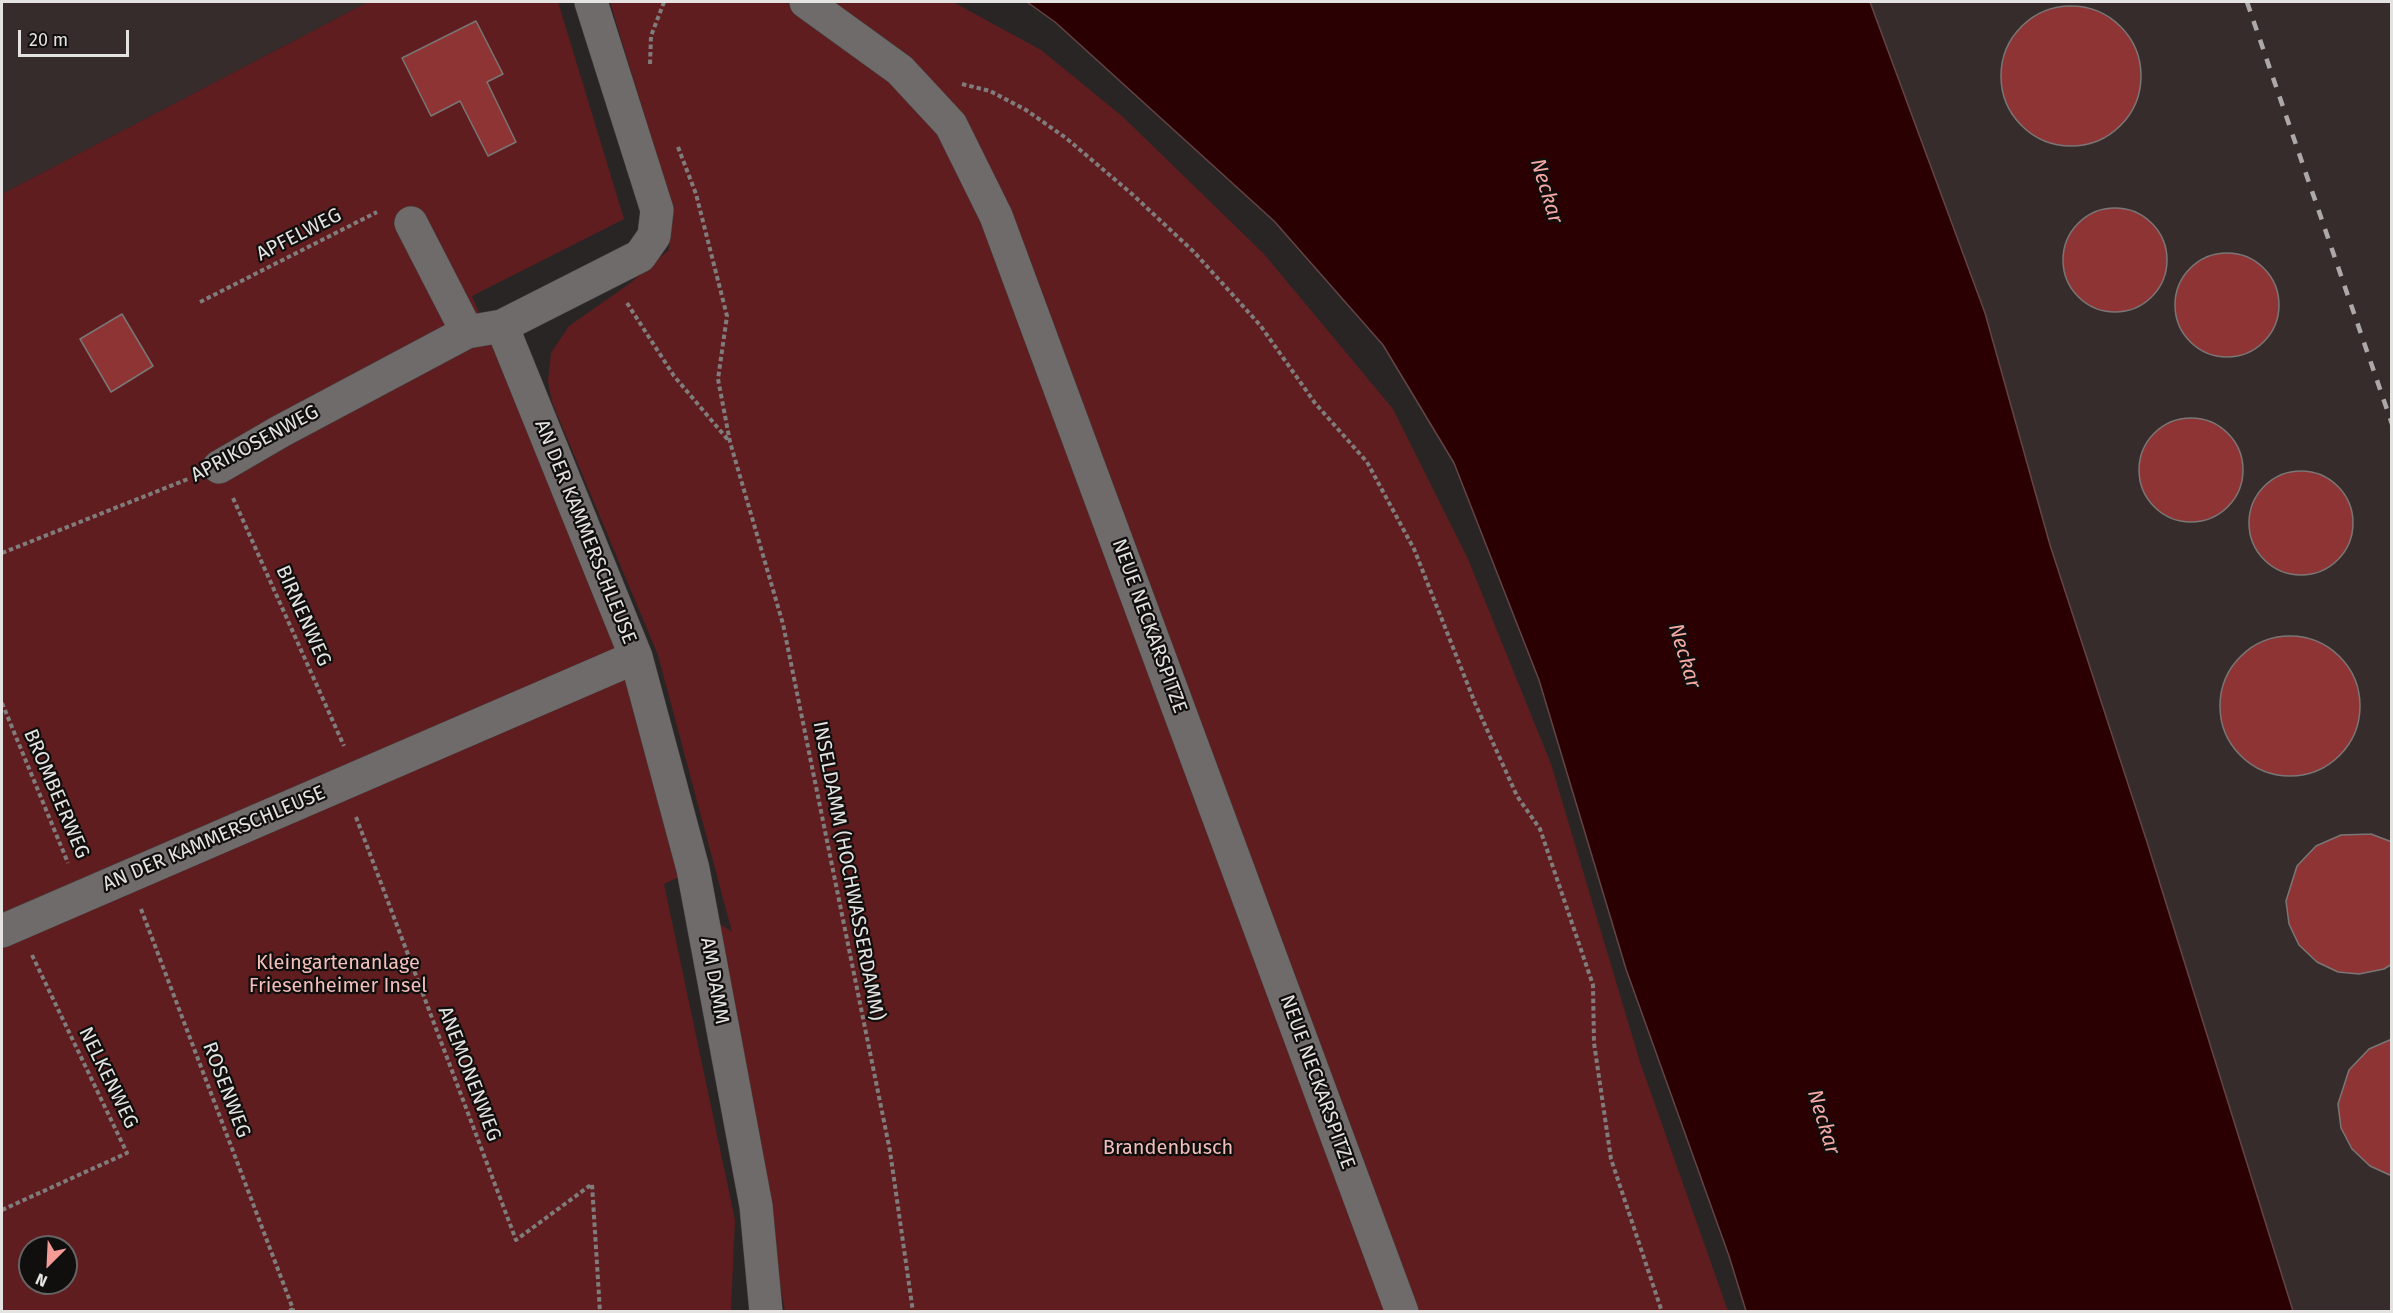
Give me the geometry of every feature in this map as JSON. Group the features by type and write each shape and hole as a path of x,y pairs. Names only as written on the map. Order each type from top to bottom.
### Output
{"lane":[{"path":"502,326 640,256 654,236 657,210 591,2"},
{"name":"NEUE NECKARSPITZE","path":"806,2 900,70 951,125 996,216 1402,1311"},
{"path":"411,223 467,332"},
{"name":"APRIKOSENWEG","path":"219,467 281,431 467,332 502,326"},
{"name":"AN DER KAMMERSCHLEUSE","path":"9,928 636,657 502,326"},
{"name":"AM DAMM","path":"636,657 693,869 756,1206 766,1311"}],"path":[{"path":"955,82 990,91 1026,110 1066,138 1132,194 1194,252 1260,325 1315,403 1366,462 1414,549 1475,703 1517,796 1540,829 1593,985 1594,1042 1611,1159 1662,1311"},
{"name":"APFELWEG","path":"200,302 384,208 411,223"},
{"name":"INSELDAMM (HOCHWASSERDAMM)","path":"606,273 674,376 730,442 783,624 890,1151 913,1311"},
{"name":"APRIKOSENWEG","path":"2,553 219,467"},
{"name":"BIRNENWEG","path":"219,467 351,780"},
{"name":"BROMBEERWEG","path":"2,703 82,896"},
{"name":"ANEMONENWEG","path":"351,780 516,1240 592,1184 600,1311"},
{"name":"ROSENWEG","path":"129,876 292,1309 287,1311"},
{"name":"NELKENWEG","path":"2,1210 127,1152 9,928"}],"shaded area":[{"path":"2,2 368,2 2,194"},
{"path":"1870,2 2391,2 2391,1311 2293,1311 2147,842 2050,545 1985,313"}],"green space":[{"name":"Kleingartenanlage Friesenheimer Insel","path":"368,2 558,2 624,219 472,296 628,669 683,875 664,884 735,1220 731,1311 2,1312 2,194"},
{"name":"Brandenbusch","path":"610,2 785,2 813,20 948,121 907,54 832,2 953,2 1041,50 1122,116 1264,254 1393,409 1468,559 1551,764 1640,1062 1728,1311 785,1311 712,918 732,932 658,655 552,402 548,381 551,353 569,326 629,284 669,250 671,202"}],"water":[{"name":"Neckar","path":"1027,2 1870,2 1985,313 2050,545 2147,842 2293,1311 1746,1311 1729,1256 1626,969 1539,680 1454,463 1383,345 1274,221 1055,22"}],"building":[{"path":"2071,6 2098,12 2110,18 2120,27 2129,37 2135,49 2141,76 2135,103 2129,115 2120,125 2110,134 2098,140 2071,146 2044,140 2032,134 2022,125 2013,115 2007,103 2001,76 2007,49 2013,37 2022,27 2032,18 2044,12"},
{"path":"476,21 503,74 487,82 516,142 488,156 460,101 431,116 402,58"},
{"path":"2115,208 2135,212 2152,223 2163,240 2167,260 2163,280 2152,297 2135,308 2115,312 2095,308 2078,297 2067,280 2063,260 2067,240 2078,223 2095,212"},
{"path":"2227,253 2247,257 2264,268 2275,285 2279,305 2275,325 2264,342 2247,353 2227,357 2207,353 2190,342 2179,325 2175,305 2179,285 2190,268 2207,257"},
{"path":"122,314 153,366 111,392 80,339"},
{"path":"2191,418 2211,422 2228,433 2239,450 2243,470 2239,490 2228,507 2211,518 2191,522 2171,518 2154,507 2143,490 2139,470 2143,450 2154,433 2171,422"},
{"path":"2301,471 2321,475 2338,486 2349,503 2353,523 2349,543 2338,560 2321,571 2301,575 2281,571 2264,560 2253,543 2249,523 2253,503 2264,486 2281,475"},
{"path":"2290,636 2317,642 2329,648 2339,657 2348,667 2354,679 2360,706 2354,733 2348,745 2339,755 2329,764 2317,770 2290,776 2263,770 2251,764 2241,755 2232,745 2226,733 2220,706 2226,679 2232,667 2241,657 2251,648 2263,642"},
{"path":"2371,834 2392,842 2392,964 2384,969 2359,974 2338,972 2317,962 2299,945 2289,924 2286,901 2297,866 2316,846 2341,835"},
{"path":"2392,1039 2392,1176 2370,1166 2352,1149 2341,1128 2338,1104 2349,1070 2369,1049"}],"railway":[{"path":"2247,2 2392,424"}]}
